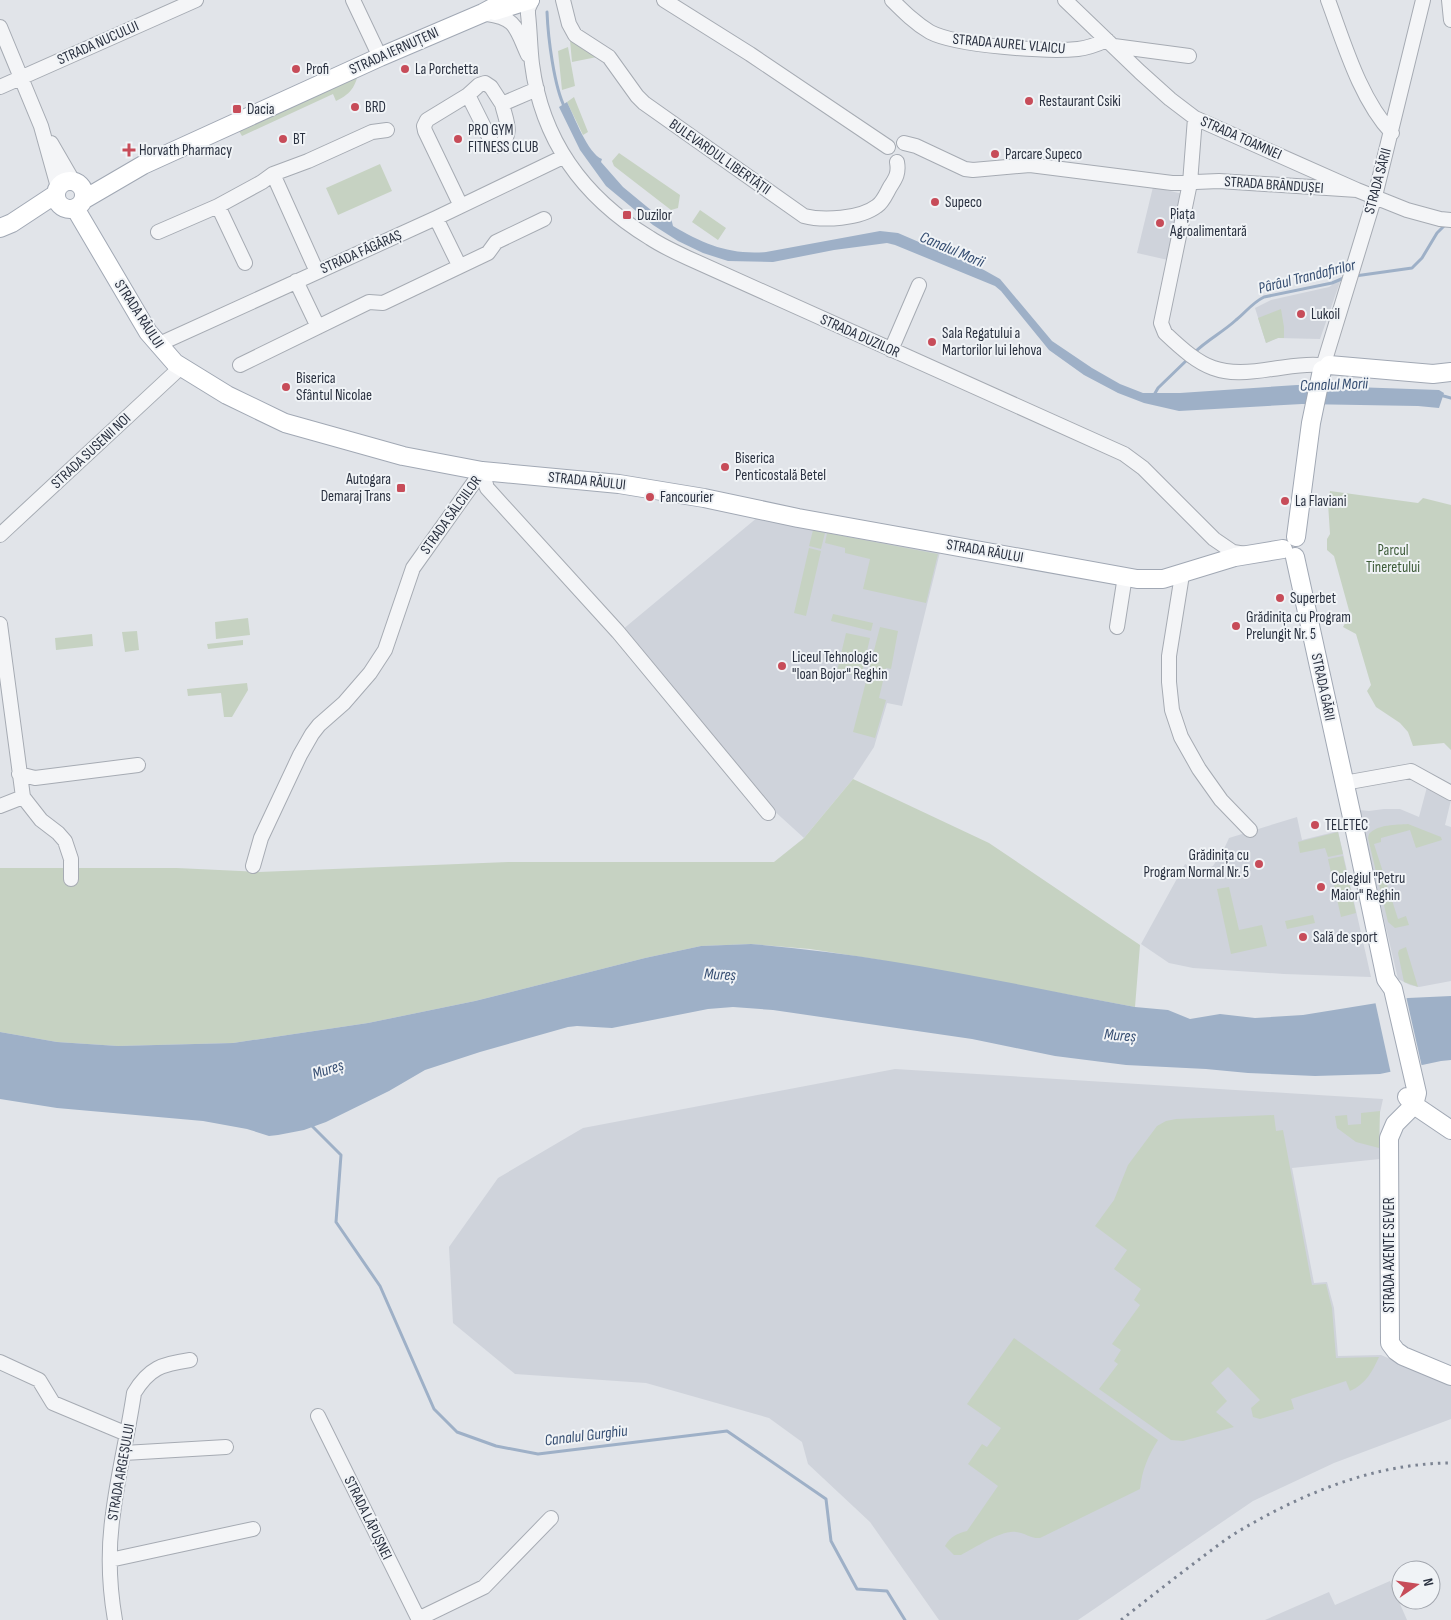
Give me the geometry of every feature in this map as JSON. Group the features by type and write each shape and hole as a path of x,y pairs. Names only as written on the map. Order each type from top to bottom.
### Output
{"main road":[{"name":"STRADA IERNUȚENI","path":"6,225 380,57 483,13 507,0"},
{"name":"STRADA IERNUȚENI","path":"483,13 500,10 531,0"},
{"name":"STRADA RÂULUI","path":"70,195 157,345 181,367 228,395 285,423 403,456 482,471 619,484 704,498 798,518 1149,580 1163,580 1246,555 1291,548"},
{"path":"1323,368 1433,374 1451,372"},
{"name":"STRADA SĂRII","path":"1291,548 1312,415 1323,368"},
{"name":"STRADA GĂRII","path":"1291,548 1412,1098"},
{"path":"1412,1098 1451,1130"},
{"name":"STRADA AXENTE SEVER","path":"1412,1098 1395,1124 1389,1138 1390,1343 1402,1356 1451,1376"}],"street":[{"name":"STRADA NUCULUI","path":"0,86 196,0"},
{"path":"353,0 380,57"},
{"name":"STRADA DUZILOR","path":"531,0 528,14 532,65 537,89 552,135 564,157 580,179 623,219 650,238 727,277 1124,454 1143,468 1214,539 1233,552 1246,555"},
{"name":"BULEVARDUL LIBERTĂȚII","path":"563,0 568,24 575,35 609,57 644,103 804,216 815,219 835,219 875,208 898,176 903,153"},
{"name":"STRADA AUREL VLAICU","path":"892,0 910,19 947,39 1051,50 1079,49 1110,43"},
{"name":"STRADA TOAMNEI","path":"1065,0 1170,99 1195,118 1357,190 1408,210 1447,220"},
{"path":"1328,0 1364,89 1376,113 1392,133"},
{"name":"STRADA SĂRII","path":"1323,368 1375,196 1392,133 1423,0"},
{"path":"1448,0 1451,20"},
{"path":"667,1 750,54 888,147 889,158 903,153 924,150 965,169 973,170 1030,165 1157,181 1190,183"},
{"name":"STRADA DUZILOR","path":"483,13 501,16 513,23 532,65"},
{"path":"0,28 70,195"},
{"path":"1110,43 1188,56"},
{"path":"461,206 425,130 424,126 427,120 468,95 479,85 485,83 491,87 502,104 509,130 506,141 499,146 495,146 468,95"},
{"path":"502,104 537,89"},
{"path":"1195,118 1190,183 1161,323 1165,333 1197,361 1209,368 1227,372 1247,372 1301,364 1323,368"},
{"path":"158,232 218,206 273,174 308,161 372,132 387,130"},
{"name":"STRADA FĂGĂRAȘ","path":"157,345 436,218 564,157"},
{"path":"1304,188 1308,168"},
{"path":"273,174 317,272"},
{"name":"STRADA BRÂNDUȘEI","path":"1190,183 1219,181 1357,190"},
{"path":"218,206 245,263"},
{"path":"436,218 459,266"},
{"path":"240,365 369,302 383,303 488,253 496,242 544,219"},
{"path":"1447,220 1451,235"},
{"path":"296,282 318,327"},
{"path":"891,350 920,285"},
{"name":"STRADA SUSENII NOI","path":"0,535 181,367"},
{"path":"1433,374 1451,379"},
{"name":"STRADA SĂLCIILOR","path":"482,471 487,488 618,632 768,813"},
{"name":"STRADA SĂLCIILOR","path":"254,866 261,838 300,755 312,734 319,725 344,703 370,673 385,650 413,568 482,471"},
{"path":"1182,575 1170,656 1169,682 1172,710 1181,737 1199,769 1220,800 1250,830"},
{"path":"1117,627 1124,576"},
{"path":"0,624 23,797 41,820 65,841 71,859 71,879"},
{"path":"19,774 35,778 138,765"},
{"path":"1344,783 1411,771 1451,793"},
{"path":"0,806 23,797"},
{"name":"STRADA ARGEȘULUI","path":"115,1620 110,1560 112,1515 134,1393 143,1378 157,1368 190,1360"},
{"path":"0,1362 39,1380 53,1403 127,1434"},
{"name":"STRADA LĂPUȘNEI","path":"318,1416 418,1620"},
{"path":"124,1453 226,1447"},
{"path":"418,1620 484,1586 552,1518"},
{"path":"110,1560 253,1529"}],"shaded area":[{"name":"Piața Agroalimentară","path":"1153,187 1183,194 1168,260 1137,253"},
{"path":"1341,279 1320,339 1278,338 1266,343 1255,308 1271,300 1329,287"},
{"name":"Liceul Tehnologic \"Ioan Bojor\" Reghin","path":"758,517 940,552 902,706 887,703 874,747 853,779 804,838 771,808 622,630"},
{"path":"1427,787 1451,800 1445,825 1451,827 1451,981 1419,987 1398,979 1365,838 1360,826 1359,810 1400,809 1419,817"},
{"path":"1297,817 1302,840 1338,831 1371,977 1193,968 1169,963 1141,944 1185,864 1200,872 1213,866 1229,838"},
{"path":"895,1069 1383,1099 1379,1117 1380,1159 1292,1168 1314,1283 1327,1282 1334,1308 1338,1356 1381,1355 1451,1385 1451,1419 1334,1463 1253,1501 1078,1620 939,1620 870,1522 808,1464 802,1442 769,1418 646,1383 515,1374 453,1323 449,1247 498,1178 583,1128"},
{"path":"1390,1581 1391,1610 1403,1610 1407,1620 1265,1620 1329,1592 1335,1605"}],"green space":[{"path":"570,40 597,57 572,62"},
{"path":"568,47 575,86 562,90 558,51"},
{"path":"360,66 353,88 342,98 336,101 333,94 242,136 239,131 330,90"},
{"path":"574,97 588,132 583,135 567,102"},
{"path":"619,153 680,195 678,208 671,210 614,166 612,161"},
{"path":"380,164 392,191 338,215 326,188"},
{"path":"700,210 726,228 718,240 692,222"},
{"path":"1281,309 1284,338 1278,338 1266,343 1258,318"},
{"name":"Parcul Tineretului","path":"1330,491 1418,503 1423,498 1451,505 1451,750 1444,743 1413,746 1408,732 1400,723 1376,707 1367,691 1371,685 1356,634 1343,627 1350,614 1334,556 1327,550 1327,539 1330,534 1328,503"},
{"path":"813,530 825,533 821,549 809,546"},
{"path":"827,533 938,554 926,603 863,589 870,559 845,553 845,548 825,543"},
{"path":"809,548 821,551 806,616 794,613"},
{"path":"833,614 873,623 871,631 831,621"},
{"path":"248,618 250,635 216,639 215,622"},
{"path":"880,627 898,631 891,669 886,668 879,698 886,700 875,738 853,732"},
{"path":"137,631 139,650 125,652 122,632"},
{"path":"846,633 870,638 861,677 837,671"},
{"path":"92,634 93,646 56,650 55,638"},
{"path":"243,640 243,645 208,649 207,644"},
{"path":"247,683 248,690 232,717 224,717 221,693 188,696 187,689"},
{"path":"853,779 989,843 1140,945 1135,1007 874,959 810,949 751,944 701,946 645,958 475,1001 368,1023 233,1043 118,1046 57,1042 0,1032 0,868 177,868 259,872 508,862 774,862 804,838"},
{"path":"1408,824 1441,837 1442,840 1416,848 1410,830 1381,838 1381,842 1374,844 1398,919 1406,916 1409,925 1395,928 1388,922 1368,838 1369,834 1377,828"},
{"path":"1338,832 1343,854 1328,857 1325,848 1300,853 1298,842"},
{"path":"1343,856 1356,913 1341,917 1328,859"},
{"path":"1229,887 1239,930 1262,925 1267,946 1231,954 1217,889"},
{"path":"1313,915 1315,923 1287,929 1285,921"},
{"path":"1406,947 1418,987 1404,982 1398,953 1399,950"},
{"path":"1380,1111 1379,1148 1356,1142 1337,1128 1335,1116 1347,1115 1348,1125 1361,1124 1361,1113"},
{"path":"1274,1115 1276,1131 1283,1130 1312,1285 1326,1284 1332,1308 1336,1358 1379,1357 1368,1377 1356,1388 1350,1391 1346,1381 1291,1399 1294,1409 1260,1419 1253,1417 1251,1408 1260,1400 1228,1367 1211,1383 1227,1401 1216,1412 1234,1427 1183,1441 1171,1440 1099,1389 1118,1364 1114,1361 1121,1350 1112,1344 1140,1305 1134,1300 1141,1289 1114,1269 1127,1250 1095,1226 1114,1200 1128,1165 1157,1126 1166,1121 1176,1119"},
{"path":"1014,1338 1158,1440 1146,1463 1140,1489 1040,1538 1010,1532 961,1555 954,1555 945,1546 954,1536 967,1531 998,1486 968,1464 982,1444 987,1447 1001,1428 967,1404"}],"water":[{"path":"567,102 577,125 592,150 602,159 601,162 623,187 661,218 671,218 673,226 717,247 740,252 766,252 880,231 898,233 984,270 1000,279 1052,341 1120,384 1143,393 1180,393 1297,385 1439,390 1444,393 1439,408 1302,404 1179,411 1144,403 1118,393 1084,375 1049,350 995,286 895,245 887,243 834,250 773,262 728,261 703,253 678,241 653,225 606,186 580,150 559,107"},
{"name":"Mureș","path":"751,944 895,962 1135,1007 1168,1010 1190,1019 1220,1014 1255,1018 1303,1015 1408,998 1451,996 1451,1060 1380,1074 1315,1076 1126,1065 1055,1056 972,1039 773,1010 733,1007 708,1009 612,1028 568,1027 425,1070 389,1091 326,1122 304,1130 278,1135 269,1136 247,1129 203,1121 57,1108 0,1099 0,1032 57,1042 118,1046 233,1043 368,1023 475,1001 645,958 701,946"}],"pier":[{"path":"1406,996 1422,1067 1391,1074 1375,1001"}],"waterway":[{"name":"Canalul Morii","path":"547,12 550,48 555,75 565,108"},
{"name":"Pârâul Trandafirilor","path":"1355,276 1412,268 1422,258 1437,233 1446,224"},
{"name":"Pârâul Trandafirilor","path":"1195,352 1264,297 1332,283 1346,277"},
{"name":"Pârâul Trandafirilor","path":"1154,395 1158,388 1189,358"},
{"name":"Canalul Morii","path":"1440,395 1451,398"},
{"name":"Canalul Gurghiu","path":"311,1125 341,1155 336,1222 380,1286 434,1409 457,1432 496,1446 538,1454 727,1431 826,1499 831,1541 857,1589 887,1591 905,1620"}],"railway":[{"path":"1121,1620 1230,1537 1289,1504 1368,1474 1423,1464 1451,1463"}],"place":[{"name":"Profi","path":"296,69"},
{"name":"La Porchetta","path":"405,69"},
{"name":"Restaurant Csiki","path":"1029,101"},
{"name":"BRD","path":"355,107"},
{"name":"Dacia","path":"237,109"},
{"name":"BT","path":"283,139"},
{"name":"PRO GYM FITNESS CLUB","path":"458,139"},
{"name":"Horvath Pharmacy","path":"129,150"},
{"name":"Parcare Supeco","path":"995,154"},
{"name":"Supeco","path":"935,202"},
{"name":"Duzilor","path":"627,215"},
{"name":"Piața Agroalimentară","path":"1160,223"},
{"name":"Lukoil","path":"1301,314"},
{"name":"Sala Regatului a Martorilor lui Iehova","path":"932,342"},
{"name":"Biserica Sfântul Nicolae","path":"286,387"},
{"name":"Biserica Penticostală Betel","path":"725,467"},
{"name":"Autogara Demaraj Trans","path":"401,488"},
{"name":"Fancourier","path":"650,497"},
{"name":"La Flaviani","path":"1285,501"},
{"name":"Superbet","path":"1280,598"},
{"name":"Grădinița cu Program Prelungit Nr. 5","path":"1236,626"},
{"name":"Liceul Tehnologic \"Ioan Bojor\" Reghin","path":"782,666"},
{"name":"TELETEC","path":"1315,825"},
{"name":"Grădinița cu Program Normal Nr. 5","path":"1259,864"},
{"name":"Colegiul \"Petru Maior\" Reghin","path":"1321,887"},
{"name":"Sală de sport","path":"1303,937"}]}
